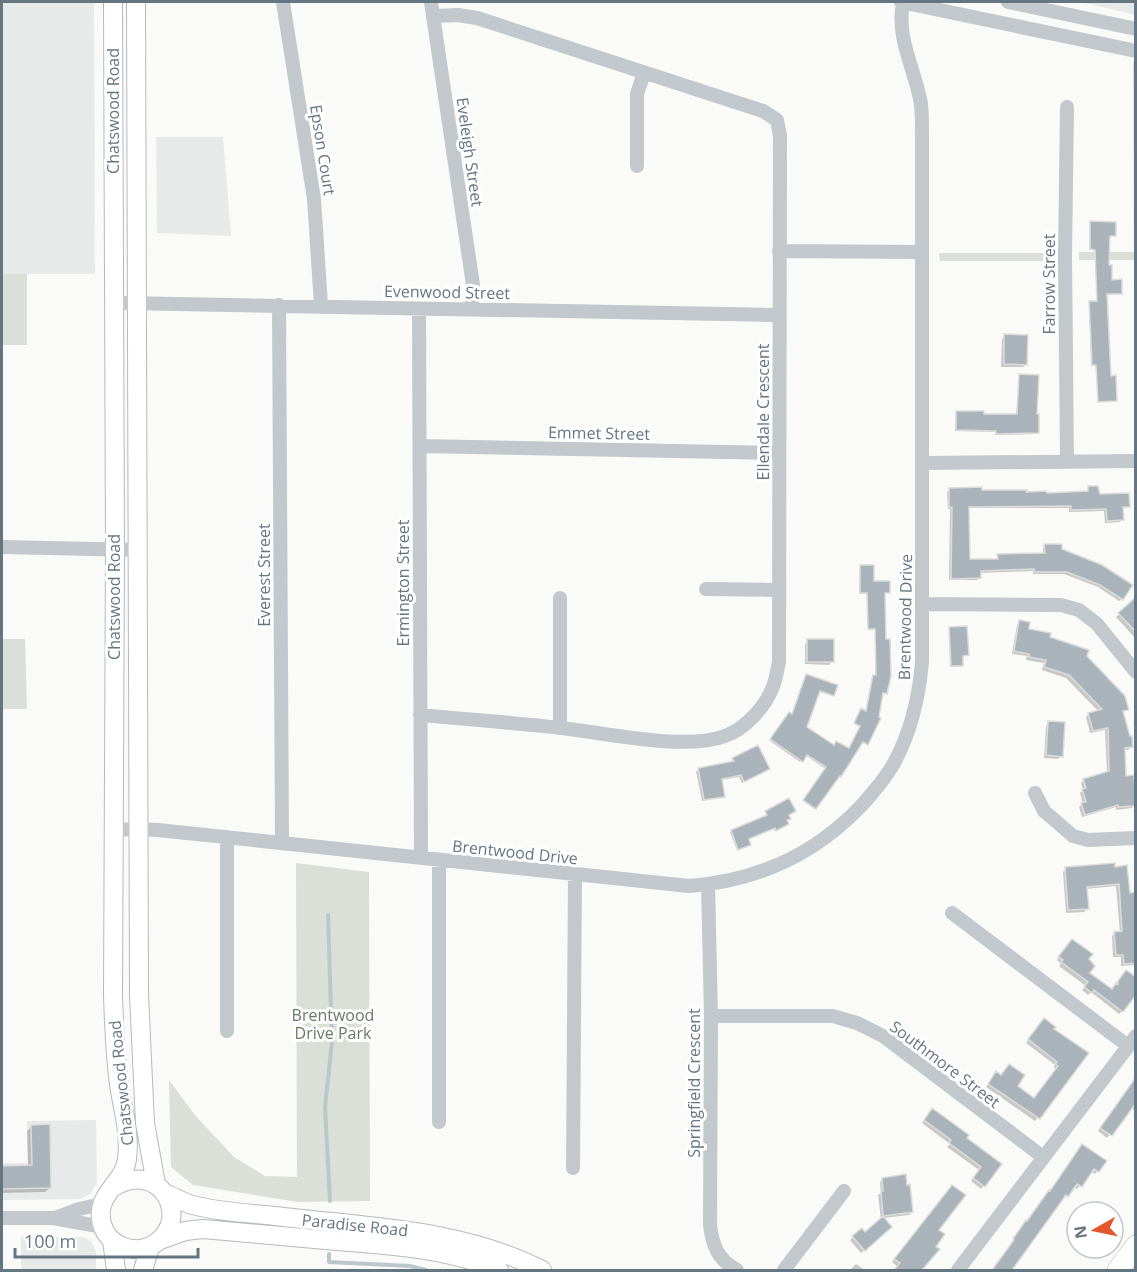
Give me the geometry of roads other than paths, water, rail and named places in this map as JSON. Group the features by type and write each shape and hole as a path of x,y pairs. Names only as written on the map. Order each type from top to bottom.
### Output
{"highway":[{"path":"1118,1270 1136,1246"}],"main road":[{"name":"Chatswood Road","path":"102,1204 105,1195 112,1188 127,1162 128,1140 115,1052 113,2"},
{"name":"Chatswood Road","path":"136,2 139,995 145,1123 160,1188 170,1204 171,1217 168,1230 155,1244 142,1270"},
{"path":"112,1188 122,1181 133,1178 145,1179 160,1188"},
{"name":"Paradise Road","path":"160,1188 188,1204 214,1209 439,1235 505,1254 542,1270"},
{"path":"102,1204 100,1216 116,1270"},
{"name":"Paradise Road","path":"155,1244 185,1231 204,1229 405,1247 499,1270"},
{"path":"107,1234 120,1246 130,1249 140,1250 155,1244"}],"street":[{"name":"Epson Court","path":"283,2 315,207 321,305"},
{"name":"Eveleigh Street","path":"431,2 473,285 472,309"},
{"path":"903,2 1136,51"},
{"name":"Brentwood Drive","path":"113,830 138,829 227,837 575,875 670,884 708,885 767,870 817,845 842,825 871,795 894,764 910,725 920,681 923,604 921,113 904,49 900,15 903,2"},
{"path":"1008,2 1136,29"},
{"name":"Ellendale Crescent","path":"420,715 677,742 702,742 726,736 746,724 762,707 773,688 779,662 780,136 777,120 763,111 477,18 458,15 434,16"},
{"path":"637,166 637,94 644,73"},
{"name":"Farrow Street","path":"1067,107 1065,256 1067,461"},
{"path":"779,251 921,252"},
{"name":"Evenwood Street","path":"114,303 779,315"},
{"name":"Everest Street","path":"279,306 282,843"},
{"name":"Ermington Street","path":"419,309 421,858"},
{"name":"Emmet Street","path":"420,446 779,453"},
{"path":"923,463 1136,461"},
{"path":"2,547 138,550"},
{"path":"706,589 779,590"},
{"path":"560,598 560,728"},
{"path":"923,604 1061,605 1079,610 1097,624 1136,672"},
{"path":"1035,794 1044,811 1073,836 1088,840 1136,838"},
{"path":"227,837 227,1031"},
{"path":"439,860 440,1122"},
{"path":"573,1168 575,875"},
{"name":"Springfield Crescent","path":"708,885 711,1016 711,1233 712,1242 721,1258 737,1270"},
{"path":"952,913 1132,1041 958,1270"},
{"name":"Southmore Street","path":"711,1016 833,1016 858,1023 883,1036 1043,1157"},
{"path":"784,1270 844,1191"},
{"path":"53,1218 102,1204"},
{"path":"2,1218 53,1218 107,1234"}],"waterway":[{"path":"328,915 332,1042 325,1107 330,1201"},
{"path":"329,1254 329,1262 410,1266 426,1270"}],"park label":[{"name":"Brentwood Drive Park","path":"333,1024"}]}
